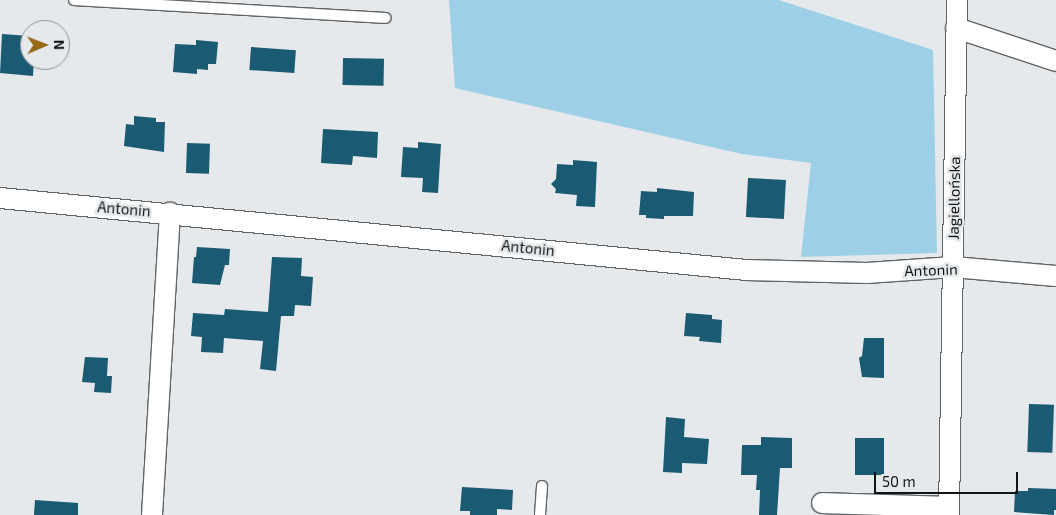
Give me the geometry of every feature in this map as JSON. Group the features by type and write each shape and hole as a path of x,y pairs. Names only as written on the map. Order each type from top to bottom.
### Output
{"street":[{"name":"Jagiellońska","path":"949,511 957,0"},
{"path":"956,28 1056,61"},
{"name":"Antonin","path":"0,198 746,270 867,273 953,267 1056,276"},
{"path":"152,515 170,214"},
{"path":"822,502 949,511"}],"lane":[{"path":"74,0 385,18"},
{"path":"540,515 542,486"}],"shaded area":[{"path":"449,0 779,0 933,50 937,253 801,257 811,163 742,154 455,88"}],"building":[{"path":"2,34 20,35 20,70 33,70 33,76 0,73"},
{"path":"196,40 218,42 216,64 208,64 208,70 197,69 197,74 173,72 175,44 196,45"},
{"path":"251,47 296,50 294,73 249,70"},
{"path":"343,58 384,59 384,86 343,85"},
{"path":"134,116 156,118 156,122 165,122 164,152 124,146 126,124 134,125"},
{"path":"323,129 378,132 377,158 353,156 352,165 321,163"},
{"path":"418,142 441,144 438,193 422,192 423,178 401,177 403,147 418,148"},
{"path":"187,143 210,144 209,174 186,173"},
{"path":"573,160 597,162 595,207 576,206 577,195 555,193 556,189 551,184 556,179 557,164 573,165"},
{"path":"748,178 786,180 784,219 746,217"},
{"path":"657,188 694,192 693,216 664,216 664,219 646,218 646,215 639,215 641,191 657,192"},
{"path":"197,247 230,249 229,265 225,265 220,285 192,283 194,257 196,257"},
{"path":"272,257 302,258 301,276 313,277 311,306 295,305 294,316 281,316 276,371 260,369 263,341 224,338 223,353 201,352 202,337 191,336 193,313 224,315 225,309 268,312"},
{"path":"686,313 712,315 712,319 722,320 721,343 699,341 700,337 684,336"},
{"path":"864,338 884,338 884,378 862,377 859,358 862,356"},
{"path":"85,357 108,358 107,376 112,376 111,393 94,392 95,383 82,382"},
{"path":"1029,404 1054,405 1052,453 1027,452"},
{"path":"666,417 685,419 684,437 709,439 707,464 682,463 682,473 663,472"},
{"path":"761,437 792,438 792,468 780,468 777,515 759,515 760,490 756,490 757,475 741,475 742,445 761,445"},
{"path":"855,438 884,438 884,475 855,475"},
{"path":"462,487 513,490 512,510 497,509 497,515 470,515 470,511 460,511"},
{"path":"1028,488 1056,489 1056,510 1054,510 1054,515 1014,512 1015,491 1028,491"},
{"path":"35,500 78,503 78,515 34,515"}]}
